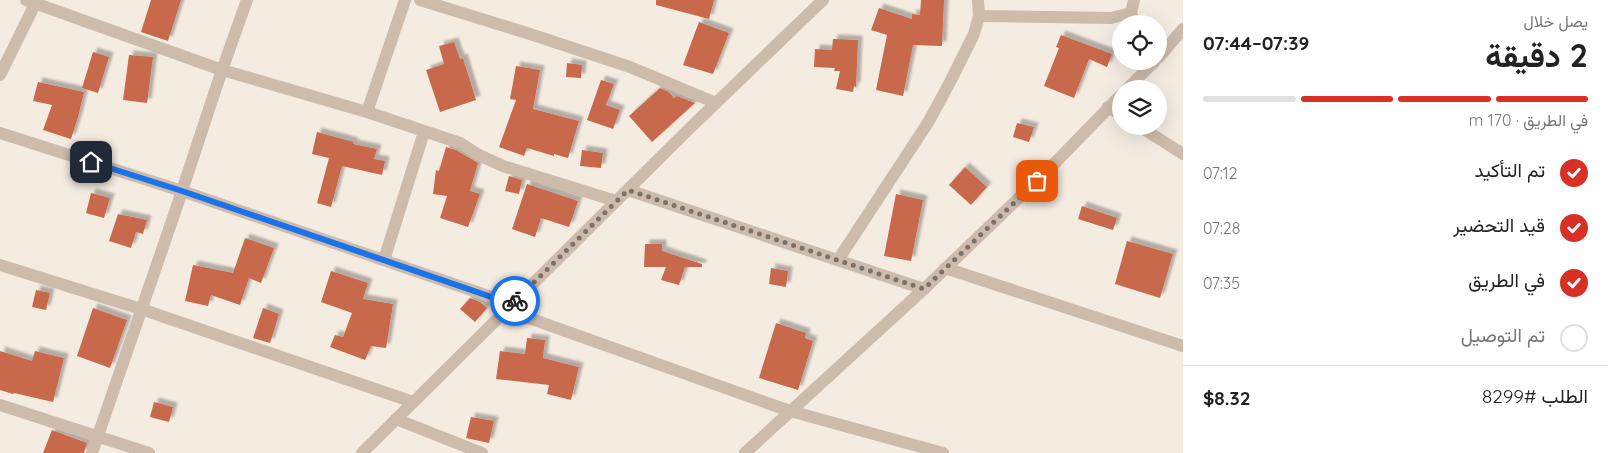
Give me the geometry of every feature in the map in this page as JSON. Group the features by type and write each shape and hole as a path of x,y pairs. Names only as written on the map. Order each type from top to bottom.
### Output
{"street":[{"path":"92,453 247,0"},
{"path":"367,112 405,0"},
{"path":"420,0 446,4 630,68 716,103"},
{"path":"838,260 929,120 950,82 974,34 979,16 978,0"},
{"path":"1133,15 1134,0"},
{"path":"0,75 33,1 222,70 367,112 460,144 504,166 616,201"},
{"path":"362,453 819,1"},
{"path":"979,16 1112,18"},
{"path":"1167,47 1183,29"},
{"path":"1136,80 1145,70"},
{"path":"745,453 924,289 1050,168 1112,103"},
{"path":"1108,107 1112,109"},
{"path":"0,132 182,191 384,260 790,411 943,453"},
{"path":"384,260 424,132"},
{"path":"1153,135 1183,154"},
{"path":"628,190 924,289"},
{"path":"0,265 141,309 413,402"},
{"path":"946,268 1183,346"},
{"path":"0,405 149,453"},
{"path":"396,419 482,453"}],"building":[{"path":"151,0 181,0 168,41 141,32"},
{"path":"656,0 714,0 709,19 656,5"},
{"path":"921,0 944,0 942,46 913,45 903,96 876,90 887,35 871,30 879,8 912,19 912,14 920,15"},
{"path":"699,22 729,33 713,74 683,65"},
{"path":"1061,35 1112,54 1107,67 1089,59 1074,98 1044,86 1059,48 1056,47"},
{"path":"833,39 858,40 856,87 854,86 853,92 836,89 840,71 834,71 835,68 814,67 815,49 832,50"},
{"path":"454,42 460,59 463,58 476,100 440,112 426,70 444,64 439,46"},
{"path":"93,52 109,57 98,93 82,88"},
{"path":"129,55 153,57 147,103 123,100"},
{"path":"567,63 582,65 581,78 566,77"},
{"path":"516,66 540,70 533,109 579,121 568,158 527,148 524,156 499,147 516,100 510,99"},
{"path":"601,80 614,84 606,105 620,110 613,129 587,120"},
{"path":"38,82 84,92 71,139 43,130 52,105 33,101"},
{"path":"660,88 669,92 674,98 677,96 695,103 652,142 629,116"},
{"path":"1017,123 1034,127 1029,142 1013,137"},
{"path":"317,132 354,142 353,144 377,149 374,159 385,161 382,175 342,166 331,207 317,203 329,158 312,154"},
{"path":"446,147 456,150 478,163 470,191 480,194 468,227 440,218 447,196 433,194 436,170 439,171"},
{"path":"582,150 603,153 601,168 580,166"},
{"path":"965,167 987,187 971,205 949,185"},
{"path":"509,176 522,180 519,194 505,191"},
{"path":"527,184 578,201 569,227 541,218 535,237 512,229"},
{"path":"91,193 110,198 104,218 86,213"},
{"path":"896,194 923,200 911,261 884,256"},
{"path":"1082,206 1117,218 1113,230 1078,219"},
{"path":"118,214 147,220 143,234 136,232 131,248 109,241"},
{"path":"245,238 274,248 261,283 249,278 240,305 211,295 208,306 185,301 193,265 233,273"},
{"path":"1127,241 1173,254 1160,298 1115,284"},
{"path":"645,244 662,244 662,251 702,264 702,267 685,267 679,285 661,280 666,267 644,267"},
{"path":"771,268 788,271 786,287 769,284"},
{"path":"331,271 368,283 363,299 393,304 386,348 371,346 365,360 330,347 335,335 343,337 352,313 321,302"},
{"path":"36,290 50,293 46,310 32,307"},
{"path":"470,298 480,302 487,308 475,322 460,309"},
{"path":"93,308 127,320 110,368 77,356"},
{"path":"263,308 279,314 270,343 253,338"},
{"path":"776,323 806,333 805,338 813,341 798,390 759,378"},
{"path":"527,338 545,340 543,358 579,367 571,400 547,394 549,385 496,379 500,351 525,354"},
{"path":"0,351 32,361 35,351 64,358 53,402 0,390"},
{"path":"154,402 173,407 169,422 150,417"},
{"path":"471,417 494,421 489,443 466,438"},
{"path":"52,430 87,443 84,453 43,453"}],"way so far":[{"path":"515,301 628,190 924,289 1037,181"}],"route":[{"path":"91,162 182,191 512,304 515,301"}]}
